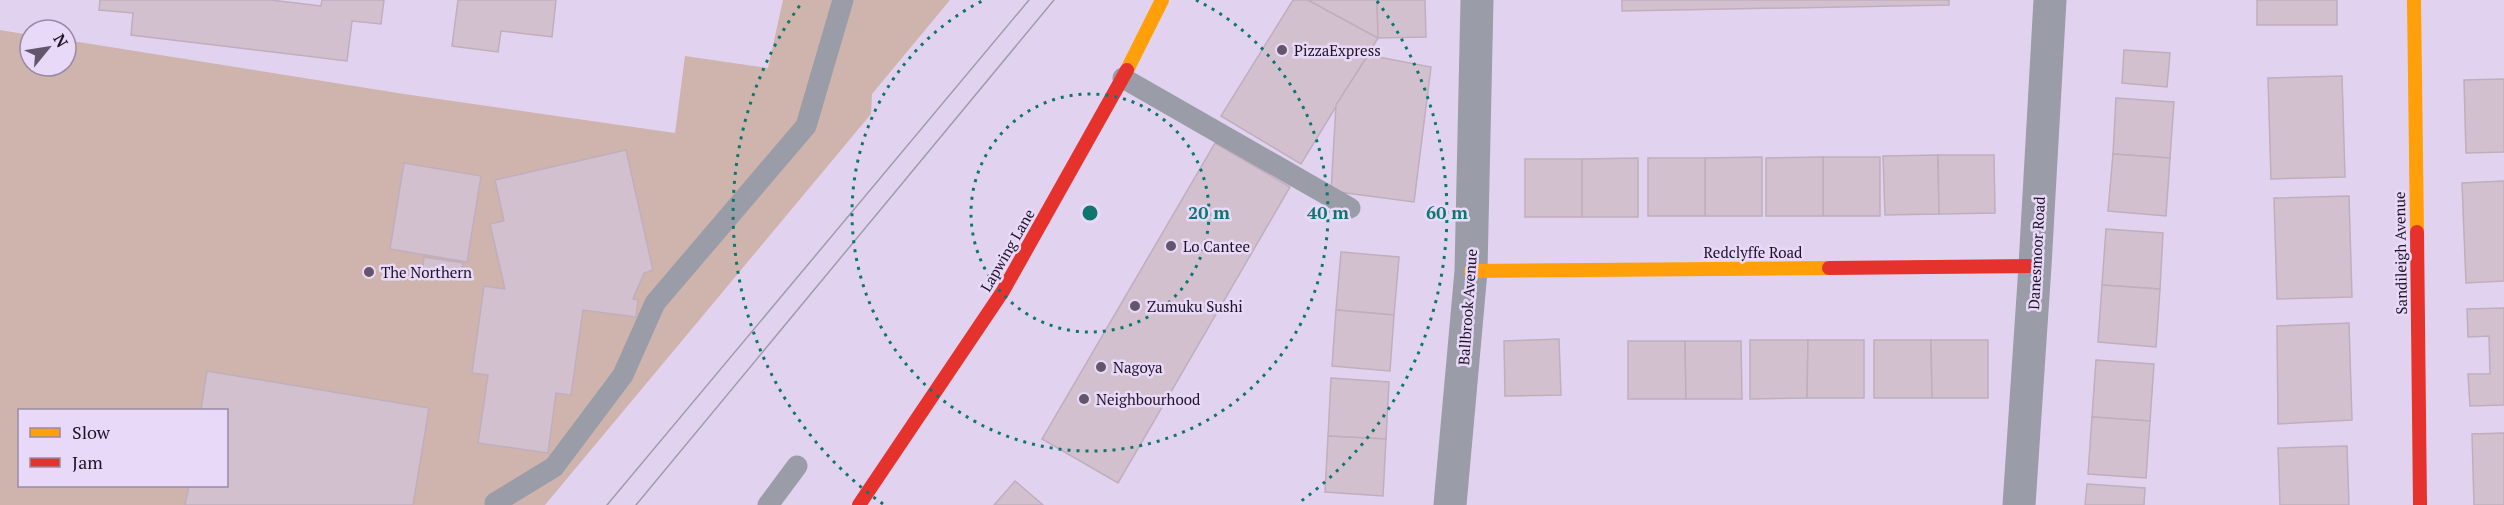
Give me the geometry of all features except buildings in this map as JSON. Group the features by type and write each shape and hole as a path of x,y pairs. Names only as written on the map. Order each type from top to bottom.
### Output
{"street":[{"name":"Lapwing Lane","path":"859,505 1004,291 1123,78 1162,0"},
{"name":"Ballbrook Avenue","path":"1450,505 1471,271 1477,0"},
{"name":"Danesmoor Road","path":"2019,505 2050,0"},
{"name":"Sandileigh Avenue","path":"2414,0 2420,505"},
{"name":"Redclyffe Road","path":"1471,271 2035,266"}],"lane":[{"path":"495,503 554,467 622,375 655,303 806,126 843,0"},
{"path":"1123,78 1350,208"},
{"path":"768,505 797,466"}],"shaded area":[{"name":"The Northern","path":"783,0 950,0 872,94 871,114 545,505 0,505 0,30 18,33 18,78 78,78 78,42 404,94 675,133 685,56 768,68"}],"tram line":[{"path":"607,505 1029,0"},
{"path":"636,505 1054,0"}],"traffic: slow":[{"path":"1127,70 1162,0"},
{"path":"2414,0 2417,232"},
{"path":"1471,271 1829,268"}],"traffic: jam":[{"path":"859,505 1003,291 1127,70"},
{"path":"2417,232 2420,505"},
{"path":"1829,268 2035,266"}],"place":[{"name":"PizzaExpress","path":"1282,50"},
{"name":"Lo Cantee","path":"1171,246"},
{"name":"The Northern","path":"369,272"},
{"name":"Zumuku Sushi","path":"1135,306"},
{"name":"Nagoya","path":"1101,367"},
{"name":"Neighbourhood","path":"1084,399"}]}
